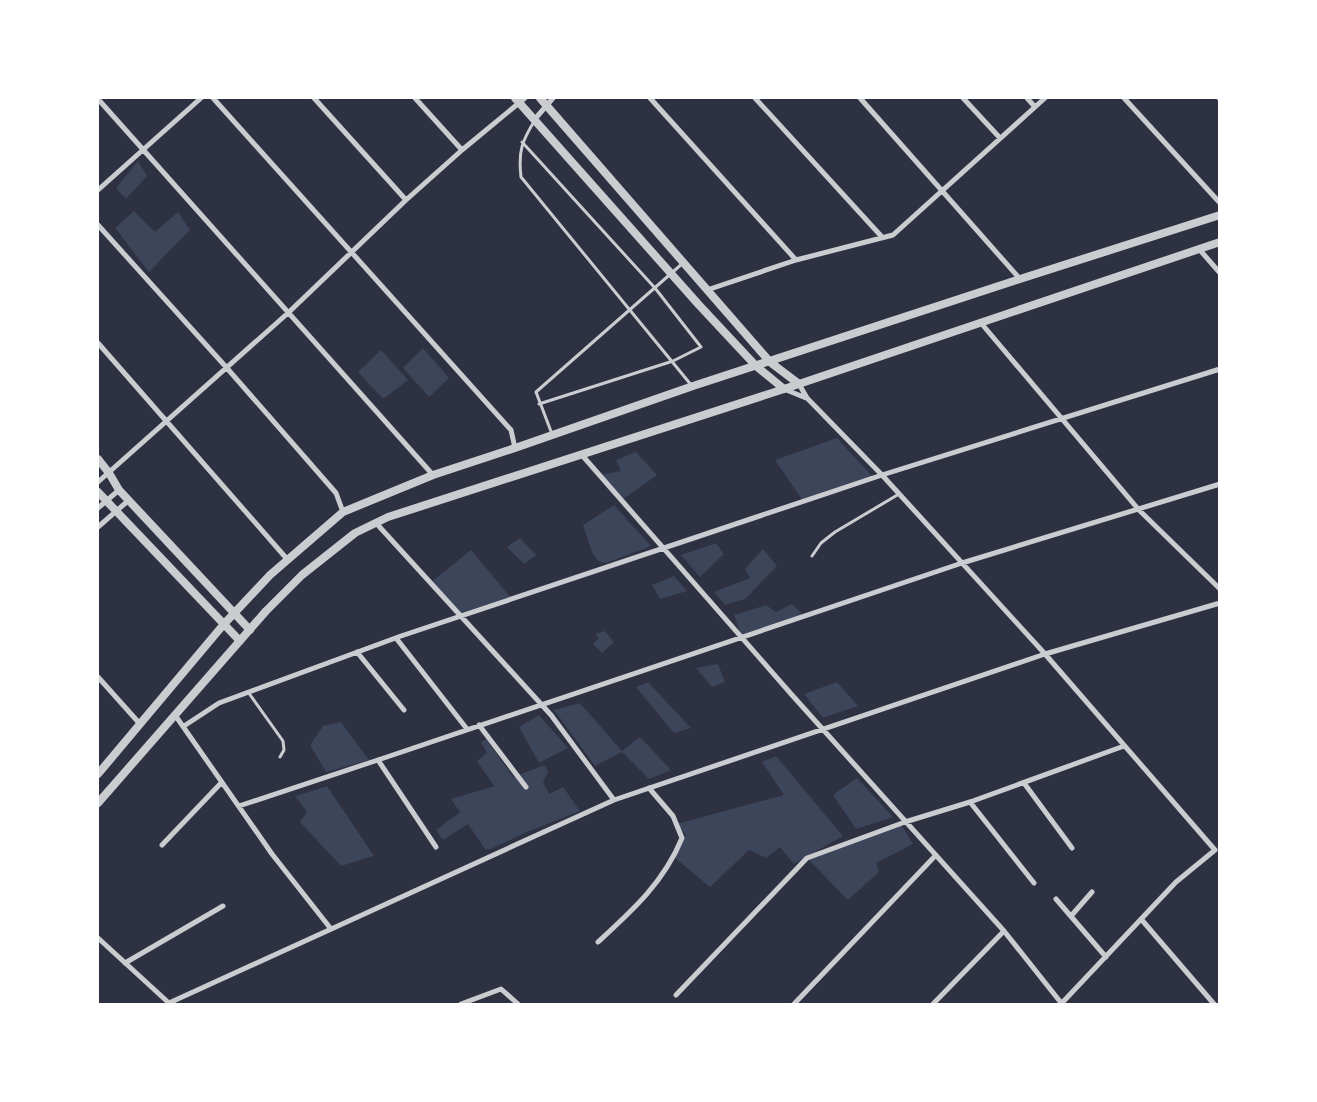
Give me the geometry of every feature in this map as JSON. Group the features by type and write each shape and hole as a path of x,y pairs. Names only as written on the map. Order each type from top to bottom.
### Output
{"street":[{"path":"98,190 201,98"},
{"path":"213,98 511,430 515,448"},
{"path":"314,98 406,200"},
{"path":"415,98 462,150"},
{"path":"540,98 770,362 799,384 807,398 882,475 1045,654 1215,850 1176,882 1062,1004 1004,931 905,822 582,454"},
{"path":"535,119 553,98"},
{"path":"650,98 796,260"},
{"path":"755,98 882,237"},
{"path":"860,98 1020,278"},
{"path":"963,98 1000,138"},
{"path":"1026,98 1035,107"},
{"path":"706,290 796,260 893,234 1046,98"},
{"path":"1124,98 1220,203"},
{"path":"98,99 432,475"},
{"path":"98,482 165,420 288,313 406,200 520,99 535,119 756,366 784,389 807,398"},
{"path":"98,774 224,624 270,575 344,512 432,475 693,386 1020,278 1220,215"},
{"path":"98,225 336,493 344,512"},
{"path":"98,803 266,611 314,565 355,533 388,517 784,389 1220,242"},
{"path":"1199,249 1220,273"},
{"path":"981,323 1139,510 1220,589"},
{"path":"98,343 287,559"},
{"path":"184,726 219,703 396,638 882,475 1220,369"},
{"path":"98,459 110,472 119,490 250,630"},
{"path":"239,806 962,563 1220,484"},
{"path":"98,508 119,490"},
{"path":"98,492 240,641"},
{"path":"98,527 129,500"},
{"path":"376,523 541,704 614,800"},
{"path":"98,938 170,1004 614,800 1045,654 1220,603"},
{"path":"396,638 466,729"},
{"path":"357,652 404,710"},
{"path":"98,677 140,724"},
{"path":"175,715 272,854 331,929"},
{"path":"479,725 526,787"},
{"path":"676,995 807,858 905,822 1024,783 1124,746"},
{"path":"378,760 436,848"},
{"path":"162,845 222,782"},
{"path":"1024,783 1072,848"},
{"path":"598,942 637,906 657,882 674,857 682,838 673,816 649,788"},
{"path":"970,802 1034,883"},
{"path":"794,1004 936,855"},
{"path":"1071,916 1092,892"},
{"path":"1056,899 1106,957"},
{"path":"125,963 224,906"},
{"path":"1141,919 1214,1004"},
{"path":"933,1004 1004,931"},
{"path":"461,1004 501,989 518,1004"}],"lane":[{"path":"535,119 522,142 519,159 521,177 693,386"},
{"path":"522,142 654,288 701,346 673,360 539,404"},
{"path":"552,435 536,392 683,263"},
{"path":"812,556 821,543 835,532 899,494"},
{"path":"248,692 283,741 284,750 280,757"}],"shaded area":[{"path":"138,161 147,176 126,199 116,188"},
{"path":"134,211 155,232 178,212 190,230 149,272 115,228"},
{"path":"423,348 449,378 429,397 403,368"},
{"path":"381,350 408,380 383,399 358,372"},
{"path":"837,438 874,478 803,501 775,460"},
{"path":"636,452 657,475 622,500 600,475 621,471 616,460"},
{"path":"614,505 651,546 606,563 598,561 592,552 583,525"},
{"path":"520,538 536,555 524,564 507,547"},
{"path":"716,543 724,554 700,577 681,555"},
{"path":"763,549 777,566 745,599 725,605 714,592 750,578 745,569"},
{"path":"471,550 512,599 460,616 430,583"},
{"path":"674,576 687,591 660,599 652,585"},
{"path":"792,604 804,616 742,637 734,615 766,605 776,612"},
{"path":"605,631 614,642 602,653 593,644 599,638 595,634"},
{"path":"718,664 725,682 712,687 696,668"},
{"path":"648,682 691,728 674,733 636,687"},
{"path":"837,682 858,706 823,718 804,694"},
{"path":"580,703 622,751 640,737 671,770 649,779 622,752 595,766 554,710"},
{"path":"539,715 568,748 539,763 519,727"},
{"path":"341,722 369,760 326,772 310,745 323,726"},
{"path":"486,739 513,777 545,765 548,772 543,782 549,794 563,787 580,811 491,849 485,849 468,824 443,840 436,830 460,812 451,799 494,786 477,761 487,753 481,742"},
{"path":"776,756 843,836 794,864 780,847 766,858 749,850 710,887 674,857 686,835 676,824 784,795 762,762"},
{"path":"857,778 893,817 856,829 833,795"},
{"path":"327,786 374,856 341,866 300,822 307,812 295,796"},
{"path":"900,823 913,844 876,863 879,872 848,900 807,858"}]}
